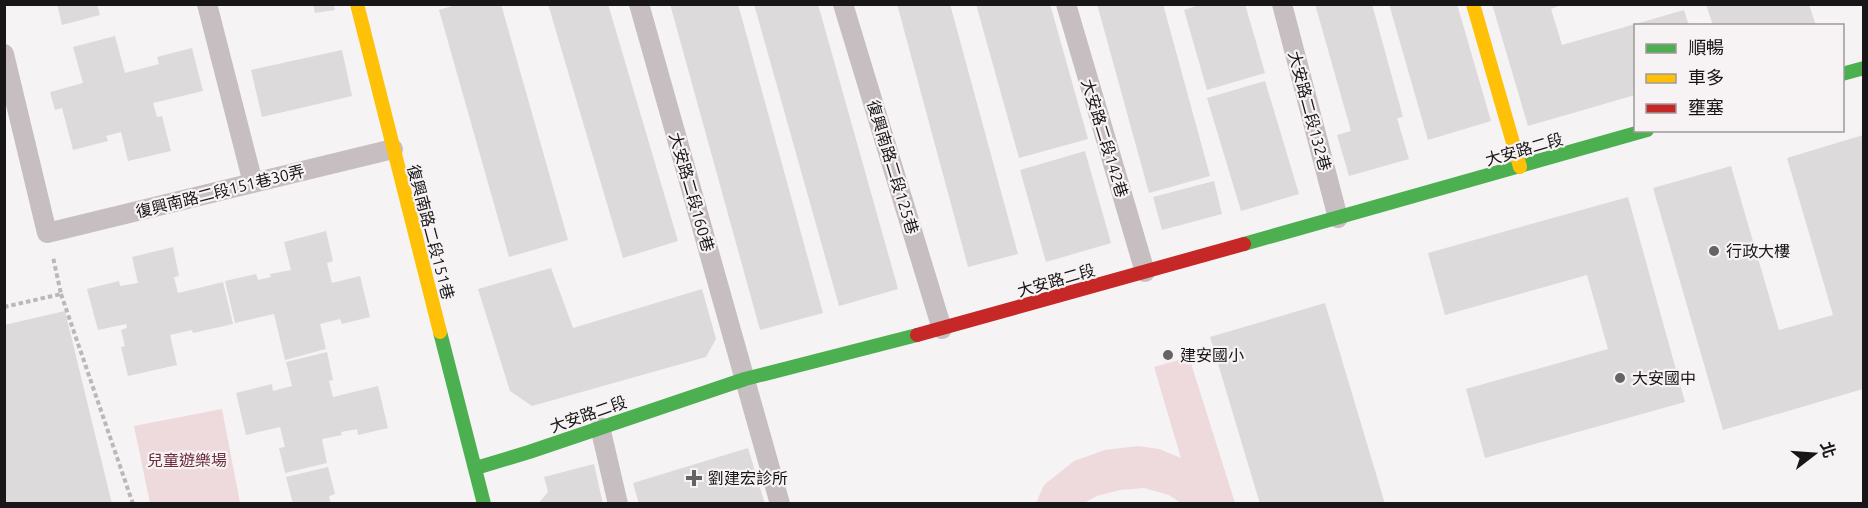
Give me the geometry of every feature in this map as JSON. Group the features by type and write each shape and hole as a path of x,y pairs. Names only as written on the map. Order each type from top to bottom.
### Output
{"street":[{"path":"1473,4 1520,167"},
{"name":"復興南路二段151巷","path":"360,5 393,149 484,504"},
{"path":"1844,73 1863,68"},
{"name":"大安路二段","path":"476,468 745,379 942,329 1640,132"}],"lane":[{"path":"207,4 253,183"},
{"name":"大安路二段160巷","path":"639,4 780,504"},
{"name":"復興南路二段125巷","path":"843,4 942,329"},
{"name":"大安路二段142巷","path":"1066,4 1145,272"},
{"name":"大安路二段132巷","path":"1282,4 1338,218"},
{"path":"4,54 47,233"},
{"name":"復興南路二段151巷30弄","path":"47,233 393,149"},
{"path":"600,427 618,504"}],"path":[{"path":"47,233 61,294 133,504"},
{"path":"4,307 61,294"}],"green space":[{"path":"1189,357 1235,503 1181,503 1169,495 1144,488 1120,490 1097,496 1084,503 1036,503 1044,485 1074,461 1105,450 1138,446 1159,449 1181,458 1154,367"},
{"name":"兒童遊樂場","path":"222,409 240,503 150,503 134,426"}],"building":[{"path":"57,4 97,4 100,15 62,25"},
{"path":"313,4 333,4 335,10 315,13"},
{"path":"458,4 501,4 568,240 509,257 439,10"},
{"path":"548,4 608,4 678,241 623,258"},
{"path":"670,4 738,4 823,313 760,330"},
{"path":"754,4 818,4 898,289 839,306"},
{"path":"897,4 950,4 1018,254 968,267"},
{"path":"976,4 1050,4 1088,139 1019,158"},
{"path":"1097,4 1163,4 1210,176 1149,193"},
{"path":"1202,4 1245,4 1265,73 1207,90 1184,10"},
{"path":"1315,4 1372,4 1403,117 1397,118 1409,159 1349,176 1337,135 1351,131"},
{"path":"1389,4 1457,4 1491,121 1428,140"},
{"path":"1492,4 1563,4 1551,9 1562,45 1634,24 1634,95 1528,126"},
{"path":"1706,4 1809,4 1815,24 1712,24"},
{"path":"1684,10 1688,24 1635,24"},
{"path":"115,36 125,73 159,64 157,57 192,48 203,91 153,103 157,117 162,116 171,151 128,161 121,132 106,136 108,141 73,150 62,108 55,110 50,92 83,83 73,47"},
{"path":"342,50 352,96 262,117 251,70"},
{"path":"1265,81 1299,194 1241,211 1207,98"},
{"name":"行政大樓","path":"1863,135 1863,389 1723,430 1653,188 1731,166 1779,330 1833,315 1787,158"},
{"path":"1085,151 1111,243 1046,262 1020,170"},
{"path":"1214,181 1222,214 1162,230 1153,197"},
{"path":"1628,197 1685,402 1485,458 1466,389 1608,349 1587,275 1445,315 1428,253"},
{"path":"326,231 333,261 327,263 332,283 360,276 370,317 342,324 340,319 320,324 326,349 285,360 274,314 235,323 225,281 256,274 258,280 271,277 270,274 291,270 284,242"},
{"path":"173,247 179,276 174,277 178,293 223,282 233,324 193,333 192,330 170,335 177,365 128,376 121,347 125,346 121,330 127,328 126,324 98,330 87,289 119,281 120,286 138,283 132,257"},
{"path":"551,268 573,328 702,289 716,339 706,357 532,406 510,391 478,289"},
{"path":"1325,303 1385,504 1260,504 1210,337"},
{"path":"65,311 112,504 4,504 4,325"},
{"path":"327,352 333,380 329,381 333,397 378,386 388,428 358,435 357,429 322,439 327,463 285,473 279,448 285,447 280,427 246,435 236,393 272,384 273,391 292,386 286,362"},
{"path":"748,448 765,504 639,504 633,483"},
{"path":"594,464 603,504 538,504 548,492 544,477"},
{"path":"328,467 335,494 329,496 331,504 293,504 286,477"}],"traffic: fast":[{"path":"1844,73 1864,68"},
{"path":"1244,244 1640,132"},
{"path":"440,332 484,504"},
{"path":"476,468 745,379 917,335"}],"traffic: slow":[{"path":"357,4 440,332"},
{"path":"1473,4 1520,167"}],"traffic: jam":[{"path":"917,335 1244,244"}],"place":[{"name":"行政大樓","path":"1714,251"},
{"name":"建安國小","path":"1168,355"},
{"name":"大安國中","path":"1620,378"},
{"name":"劉建宏診所","path":"694,478"}]}
